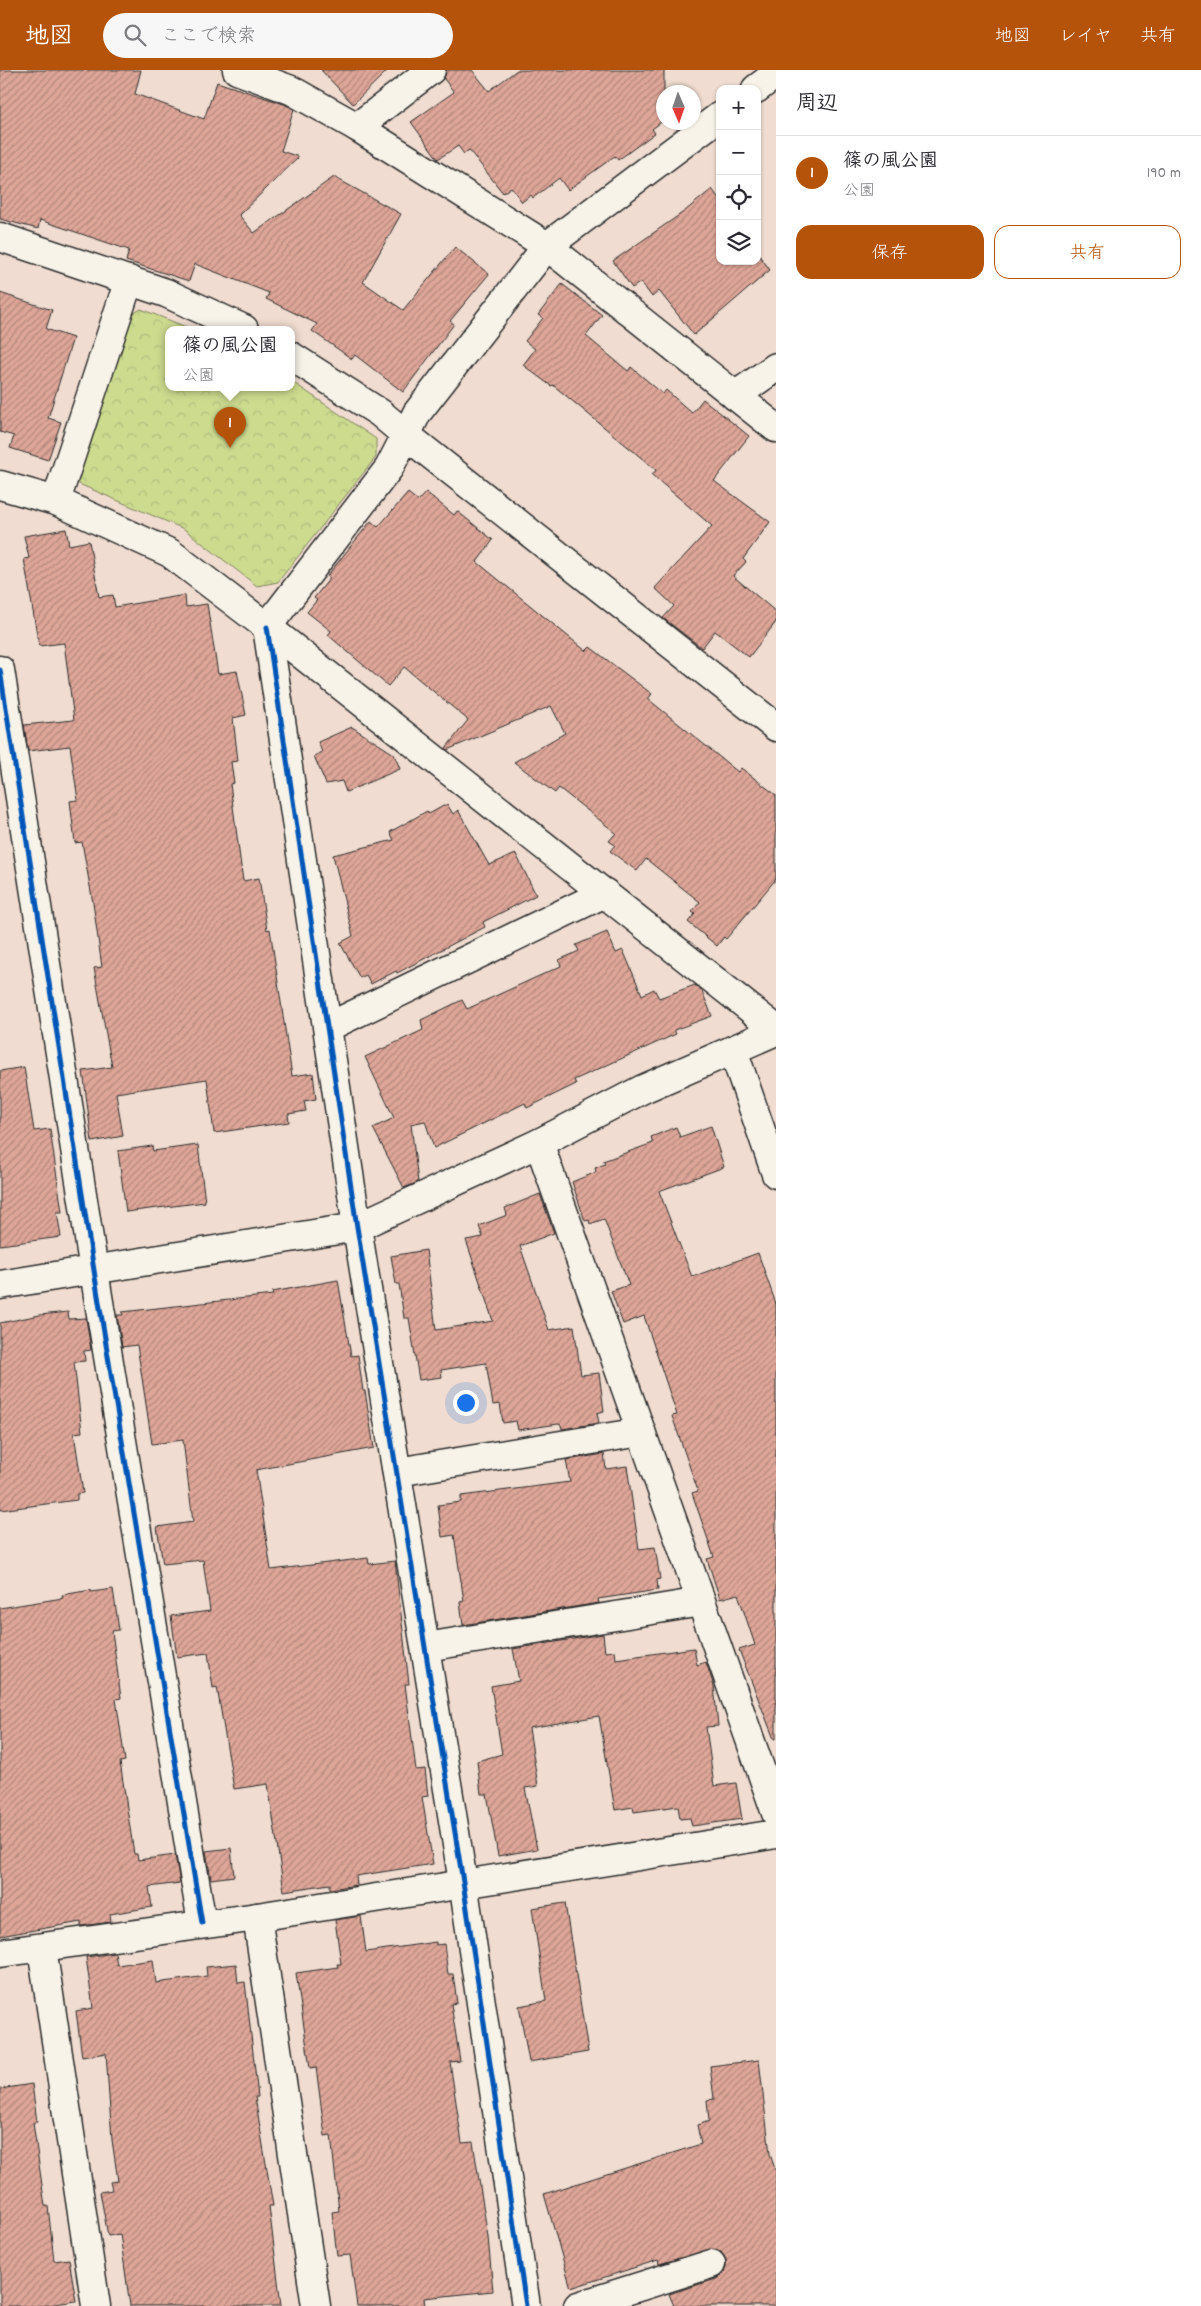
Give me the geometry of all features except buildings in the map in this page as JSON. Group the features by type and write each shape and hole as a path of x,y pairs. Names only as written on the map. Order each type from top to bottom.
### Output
{"street":[{"path":"237,70 291,90 357,126 547,246 776,428"},
{"path":"357,126 431,70"},
{"path":"761,85 776,74"},
{"path":"526,2306 463,1882 357,1227 267,627 389,468 417,413 547,246 716,119"},
{"path":"0,238 166,293 238,326"},
{"path":"56,501 129,280"},
{"path":"295,359 380,413 776,727"},
{"path":"735,396 776,367"},
{"path":"0,485 56,501 170,553 605,893 776,1030 643,1089 539,1143 357,1227 0,1285"},
{"path":"0,670 94,1270 202,1923"},
{"path":"328,1027 605,893"},
{"path":"733,1050 776,1174"},
{"path":"539,1143 776,1813"},
{"path":"397,1472 641,1432"},
{"path":"426,1647 701,1602"},
{"path":"0,1954 202,1923 257,1917 463,1882 776,1834"},
{"path":"257,1917 316,2306"},
{"path":"42,1948 96,2306"},
{"path":"578,2306 711,2264"}],"green space":[{"path":"141,309 184,326 165,326 165,391 295,391 295,384 376,439 376,457 278,582 257,586 184,529 79,484 76,477 125,318"}],"cycle path":[{"path":"267,627 357,1227 463,1882 526,2306"},
{"path":"0,670 98,1296 202,1923"}],"place":[{"name":"篠の風公園","path":"230,448"}]}
